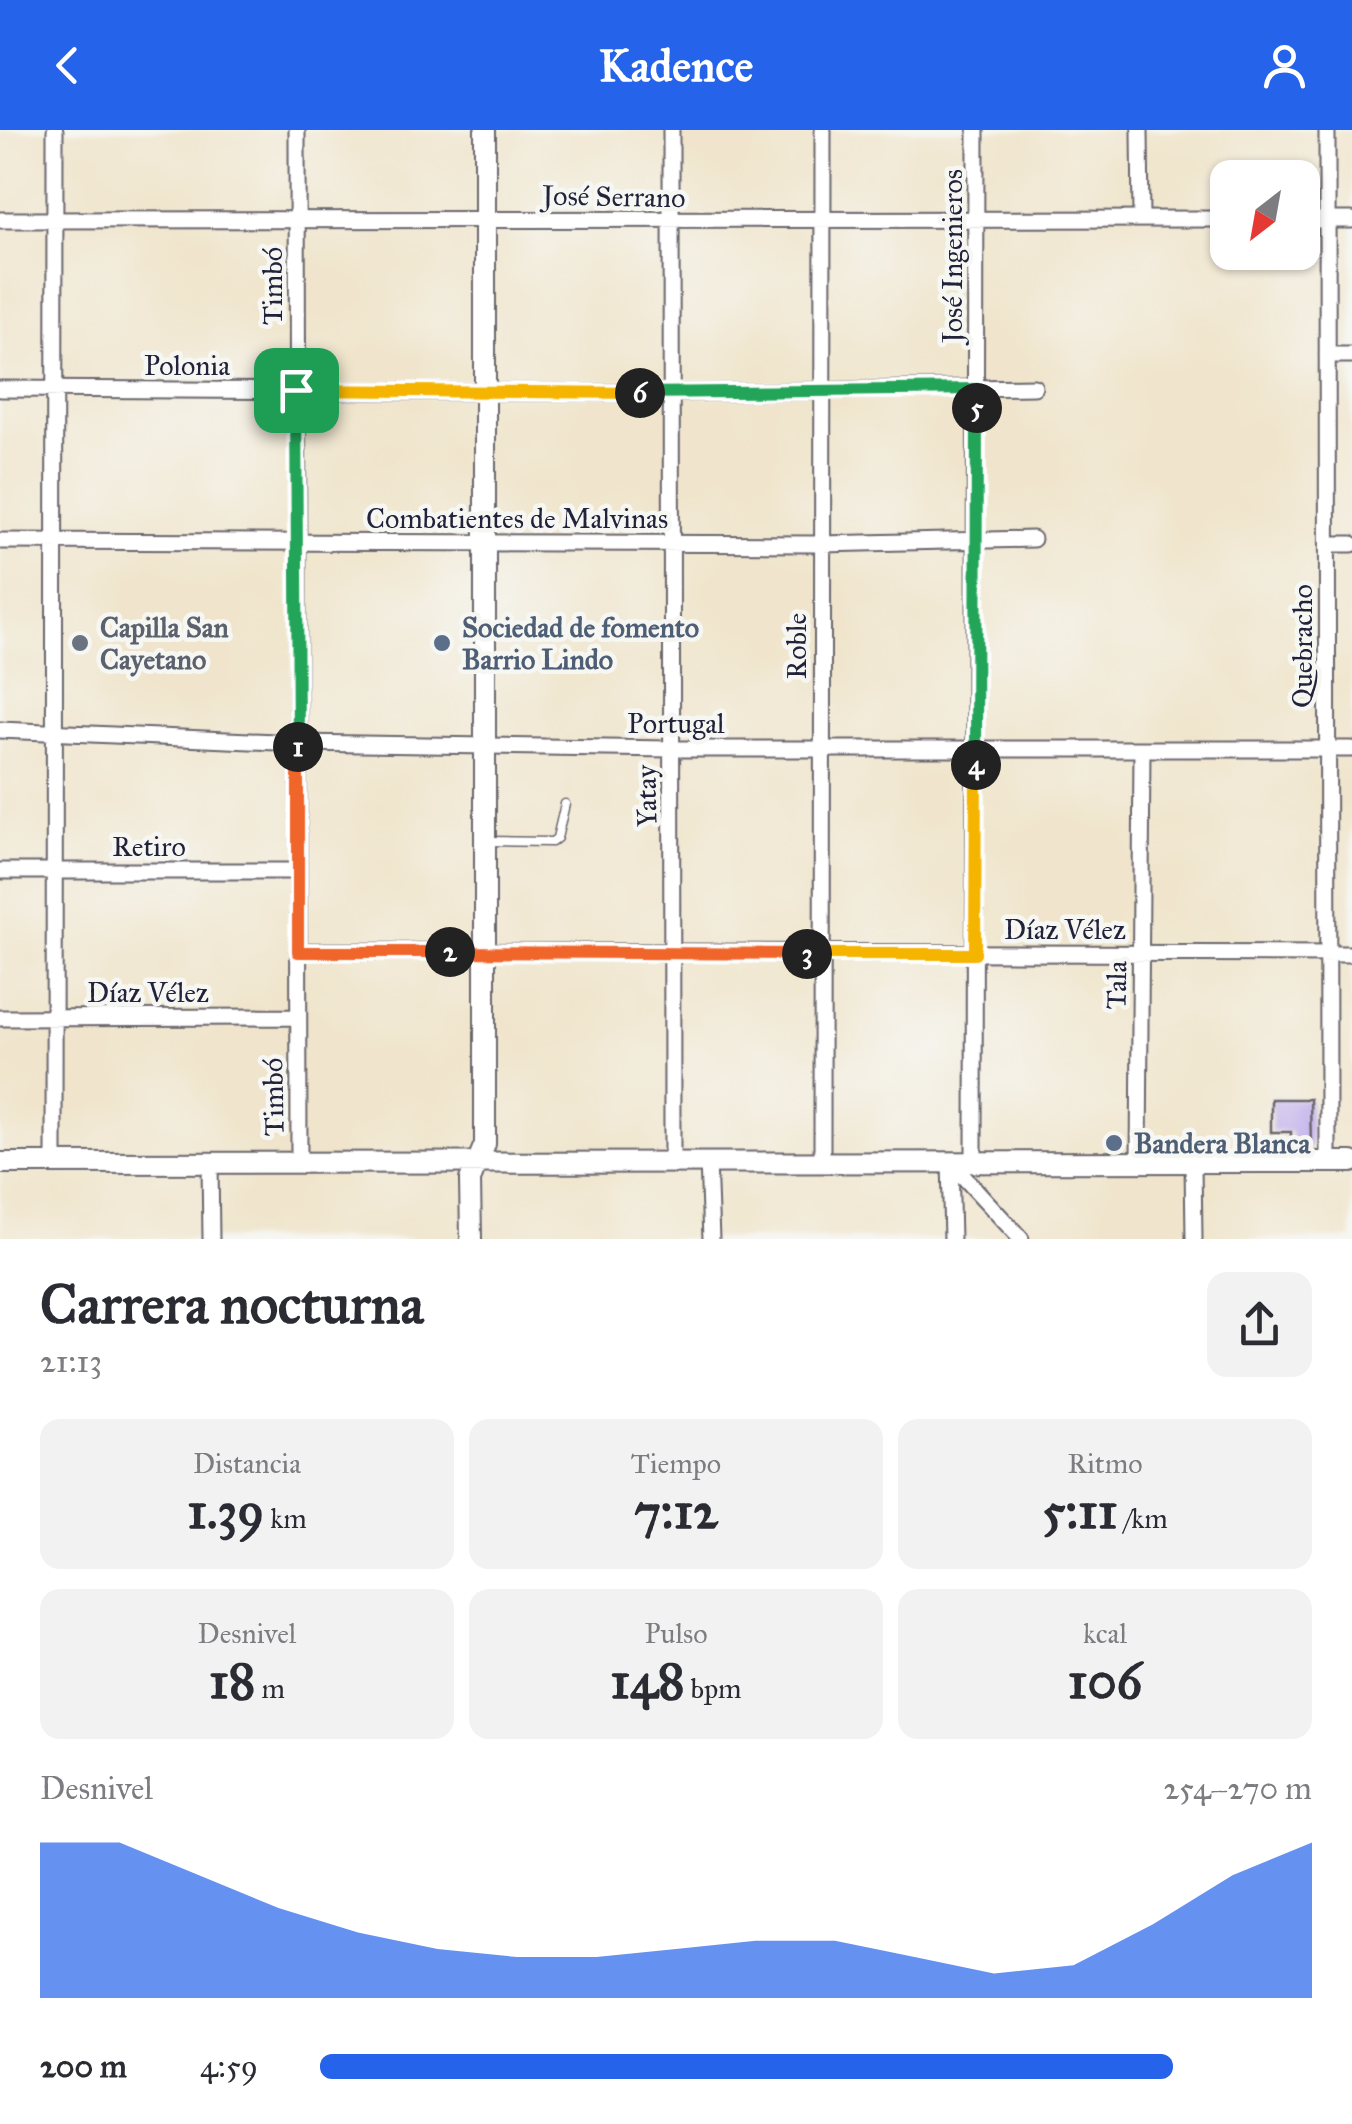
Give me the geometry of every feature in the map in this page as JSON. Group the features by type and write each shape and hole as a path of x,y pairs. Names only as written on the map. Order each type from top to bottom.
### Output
{"main road":[{"path":"471,1239 470,1180 485,1144 485,130"},
{"path":"0,1164 1352,1162"}],"street":[{"path":"54,1163 55,130"},
{"name":"Timbó","path":"297,130 298,1163"},
{"name":"Yatay","path":"671,130 672,1161"},
{"name":"Roble","path":"822,1162 823,130"},
{"name":"José Ingenieros","path":"974,1162 976,130"},
{"path":"1140,130 1140,219"},
{"name":"Quebracho","path":"1327,130 1328,1162"},
{"name":"José Serrano","path":"0,220 297,218 670,223 1210,219"},
{"path":"1320,220 1352,220"},
{"path":"1327,356 1352,355"},
{"name":"Polonia","path":"0,389 483,389 671,394 823,388 1034,387"},
{"name":"Combatientes de Malvinas","path":"0,541 822,544 1033,539"},
{"path":"1328,544 1352,544"},
{"name":"Portugal","path":"0,730 298,743 670,749 1352,750"},
{"name":"Tala","path":"1139,1162 1142,749"},
{"name":"Retiro","path":"0,871 298,870"},
{"name":"Díaz Vélez","path":"298,952 1352,954"},
{"name":"Díaz Vélez","path":"0,1018 297,1017"},
{"path":"708,1161 711,1239"},
{"path":"950,1162 952,1239"},
{"path":"950,1162 1021,1239"},
{"path":"210,1163 210,1239"},
{"path":"1194,1163 1194,1239"}],"lane":[{"path":"484,841 552,842 558,838 565,804"}],"building":[{"path":"1271,1099 1310,1099 1311,1148 1291,1148 1291,1132 1271,1132"}],"place":[{"name":"Capilla San Cayetano","path":"80,643"},
{"name":"Sociedad de fomento Barrio Lindo","path":"442,643"},
{"name":"Bandera Blanca","path":"1114,1143"}],"route":[{"path":"823,388 978,389 975,954 298,952 296,390 671,394 823,388"}]}
